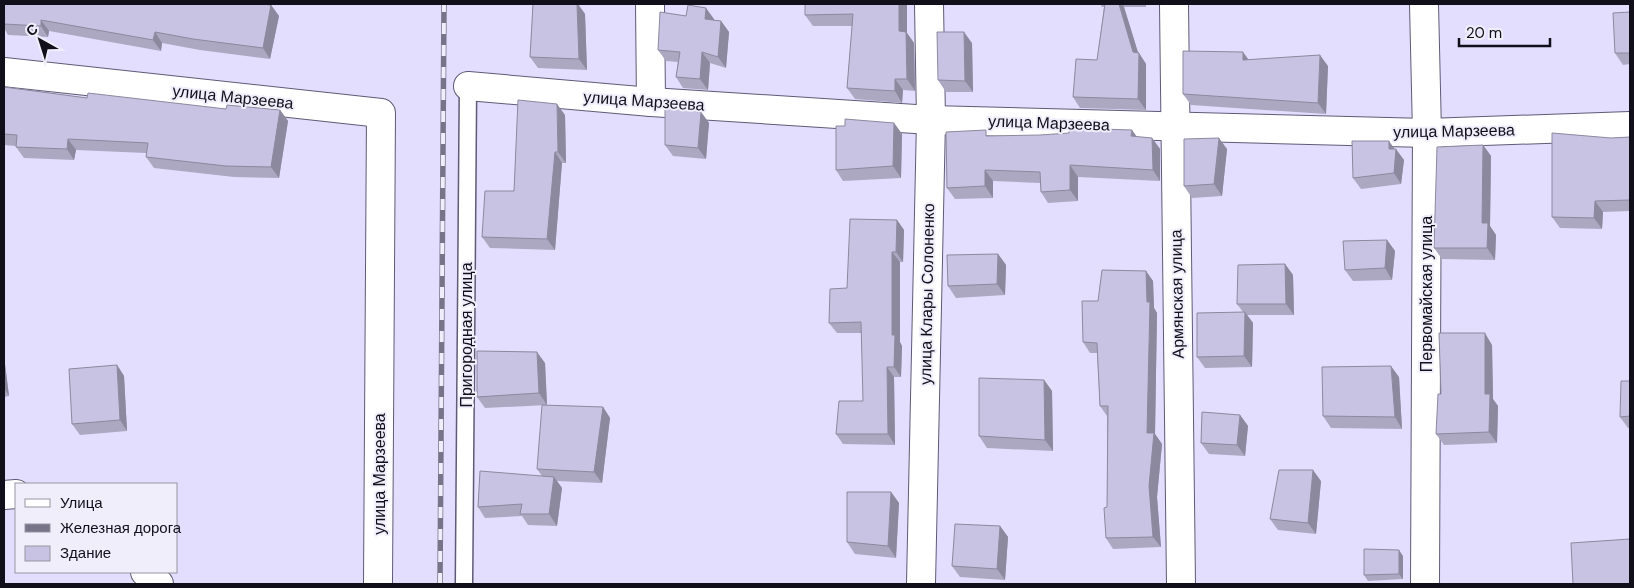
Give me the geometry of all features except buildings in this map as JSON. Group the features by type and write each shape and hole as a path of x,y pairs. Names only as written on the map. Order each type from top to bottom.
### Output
{"street":[{"path":"650,4 651,102"},
{"name":"улица Клары Солоненко","path":"920,584 931,120 929,4"},
{"name":"Армянская улица","path":"1174,4 1181,584"},
{"name":"Первомайская улица","path":"1424,4 1427,133 1425,584"},
{"name":"улица Марзеева","path":"4,72 381,113 378,584"},
{"name":"улица Марзеева","path":"468,86 651,102 931,120 1427,133 1630,126"},
{"path":"146,573 159,584"}],"lane":[{"name":"Пригородная улица","path":"464,584 468,86"}],"railway":[{"path":"440,584 444,4"}]}
